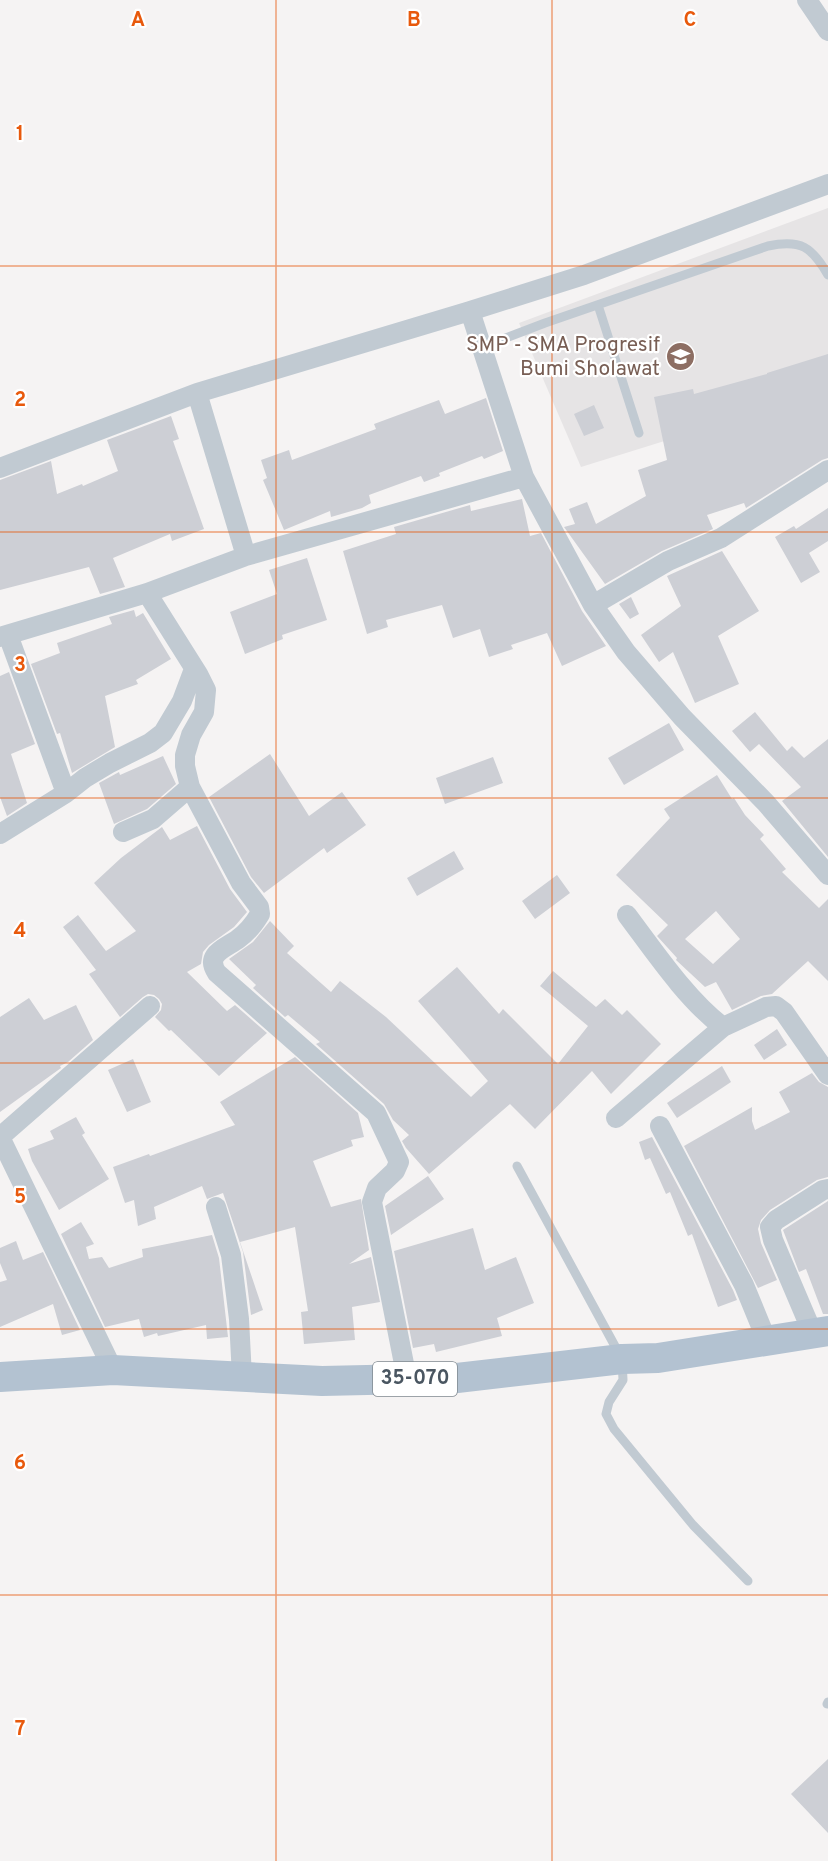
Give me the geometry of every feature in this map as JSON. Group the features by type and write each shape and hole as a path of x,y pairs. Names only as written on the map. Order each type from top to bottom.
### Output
{"main road":[{"name":"35-070","path":"0,1377 114,1370 322,1381 457,1378 622,1359 658,1358 821,1333"}],"street":[{"path":"807,0 828,31"},
{"path":"0,468 197,393 470,312 584,275 828,184"},
{"path":"470,312 524,477 593,605 626,652 682,717 766,803 827,872"},
{"path":"197,393 246,556"},
{"path":"593,605 668,561 721,538 828,470"},
{"path":"66,793 4,636 147,593 246,556 524,477"},
{"path":"147,593 199,677 204,712 191,735 185,755 184,766 190,787 241,883 259,907 260,914 253,927 222,948 213,963 214,968 376,1113 399,1162 395,1171 377,1188 372,1202 407,1379"},
{"path":"0,834 66,793 85,778 150,743 163,733 199,677"},
{"path":"123,832 161,814 190,787"},
{"path":"627,915 707,1015 723,1027"},
{"path":"114,1370 0,1137 150,1006"},
{"path":"616,1118 723,1027 766,1007 776,1006 784,1012 828,1076"},
{"path":"660,1126 744,1285 767,1341"},
{"path":"821,1333 773,1240 770,1227 776,1220 828,1189"},
{"path":"216,1207 231,1255 243,1377"}],"lane":[{"path":"481,348 768,246 787,242 801,245 812,253 828,276"},
{"path":"598,305 639,433"},
{"path":"517,1166 622,1359 623,1380 609,1402 606,1414 614,1429 693,1526 748,1581"}],"shaded area":[{"name":"SMP - SMA Progresif Bumi Sholawat","path":"828,208 828,390 581,467 519,323"}],"building":[{"path":"828,354 828,458 746,508 744,503 707,515 713,529 662,551 605,584 564,527 575,524 569,509 587,502 596,524 646,496 638,470 667,460 654,397 693,389 694,394"},
{"path":"486,398 503,451 484,459 482,456 439,473 440,476 424,482 421,476 369,495 371,503 362,508 331,517 330,511 284,530 263,480 267,478 261,460 289,450 292,460 376,429 374,424 439,400 445,414"},
{"path":"594,405 604,428 584,436 574,414"},
{"path":"171,416 179,439 173,441 204,529 172,541 170,534 113,558 125,587 100,594 89,567 0,590 0,480 51,461 57,494 82,484 83,486 118,471 107,440"},
{"path":"522,499 530,536 541,533 582,611 606,646 562,666 547,633 511,645 513,649 489,657 480,629 453,638 442,605 386,620 388,627 367,634 343,551 396,534 394,527 470,505 471,511"},
{"path":"828,508 828,541 809,553 820,572 801,583 775,537 794,526 796,529"},
{"path":"722,551 759,611 718,636 739,684 695,703 673,652 659,662 641,635 681,606 667,576"},
{"path":"307,558 327,620 282,635 283,639 245,654 230,612 277,594 269,570"},
{"path":"631,597 639,614 630,619 619,604"},
{"path":"134,610 136,617 143,613 171,659 136,680 138,684 105,696 115,747 72,773 60,733 57,734 31,664 60,653 57,643 112,624 109,617"},
{"path":"9,672 35,744 11,754 27,803 7,816 0,797 0,676"},
{"path":"755,712 787,751 792,746 804,758 828,739 828,857 782,801 801,787 759,744 750,752 732,731"},
{"path":"669,723 684,750 624,785 608,758"},
{"path":"270,754 309,816 342,792 366,825 327,853 324,848 264,893 251,877 209,797"},
{"path":"163,756 176,784 147,809 114,824 99,783 119,772 120,775"},
{"path":"493,757 503,783 445,804 436,778"},
{"path":"717,775 732,799 734,798 745,815 764,835 760,839 786,869 782,872 819,908 828,899 828,981 808,961 772,994 761,996 732,1010 716,982 705,987 676,960 677,958 657,936 668,925 616,875 670,818 664,809","holes":["716,911 740,939 713,964 685,939"]},
{"path":"197,826 230,889 247,912 234,927 209,945 203,952 201,964 187,972 227,1011 235,1005 267,1033 219,1076 155,1017 161,1010 162,1004 154,995 148,994 143,997 120,1017 89,974 96,970 63,927 78,915 106,951 136,931 94,883 121,858 162,827 170,840"},
{"path":"454,851 464,869 417,896 407,878"},
{"path":"557,875 570,893 535,919 522,901"},
{"path":"270,921 294,946 287,953 331,992 340,981 386,1017 471,1097 488,1081 418,1001 457,967 499,1014 503,1009 558,1064 588,1026 540,986 553,971 596,1007 605,999 622,1015 627,1010 661,1044 611,1094 592,1071 535,1129 510,1104 429,1174 406,1148 402,1141 409,1135 393,1120 384,1104 316,1044 320,1042 288,1015 285,1017 253,988 256,985 229,959 253,942"},
{"path":"29,998 44,1020 76,1005 93,1040 68,1062 60,1066 61,1068 0,1112 0,1017"},
{"path":"777,1029 787,1045 764,1060 754,1045"},
{"path":"295,1057 358,1113 364,1137 351,1140 353,1146 313,1161 331,1207 361,1199 369,1250 349,1264 371,1257 380,1302 352,1307 355,1340 304,1344 301,1312 308,1311 295,1227 240,1242 263,1310 251,1315 243,1252 223,1193 207,1199 202,1186 154,1207 156,1219 138,1226 134,1200 125,1203 113,1167 235,1125 220,1102"},
{"path":"133,1059 151,1102 127,1112 108,1070"},
{"path":"722,1066 731,1082 677,1118 667,1103"},
{"path":"812,1073 819,1082 828,1087 828,1177 817,1180 770,1210 761,1220 758,1229 761,1243 777,1280 758,1288 684,1146 752,1107 752,1121 755,1130 790,1112 779,1092"},
{"path":"76,1117 85,1133 82,1135 109,1179 59,1210 32,1161 28,1149 54,1139 50,1131"},
{"path":"652,1137 737,1300 718,1307 692,1234 688,1236 670,1192 666,1194 650,1158 645,1160 639,1142"},
{"path":"428,1176 444,1199 391,1235 385,1206"},
{"path":"828,1201 828,1314 823,1314 806,1269 799,1272 783,1230"},
{"path":"81,1222 94,1244 86,1247 89,1259 102,1257 109,1268 143,1257 142,1249 212,1235 219,1258 228,1337 207,1339 206,1325 144,1337 139,1319 105,1327 61,1234"},
{"path":"473,1228 485,1270 516,1257 534,1303 497,1318 502,1336 436,1352 434,1344 413,1348 394,1251"},
{"path":"16,1241 23,1260 43,1252 80,1330 62,1335 53,1304 0,1327 0,1282 7,1280 0,1263 0,1248"},
{"path":"828,1759 828,1833 791,1794"}],"place":[{"name":"SMP - SMA Progresif Bumi Sholawat","path":"681,357"}]}
